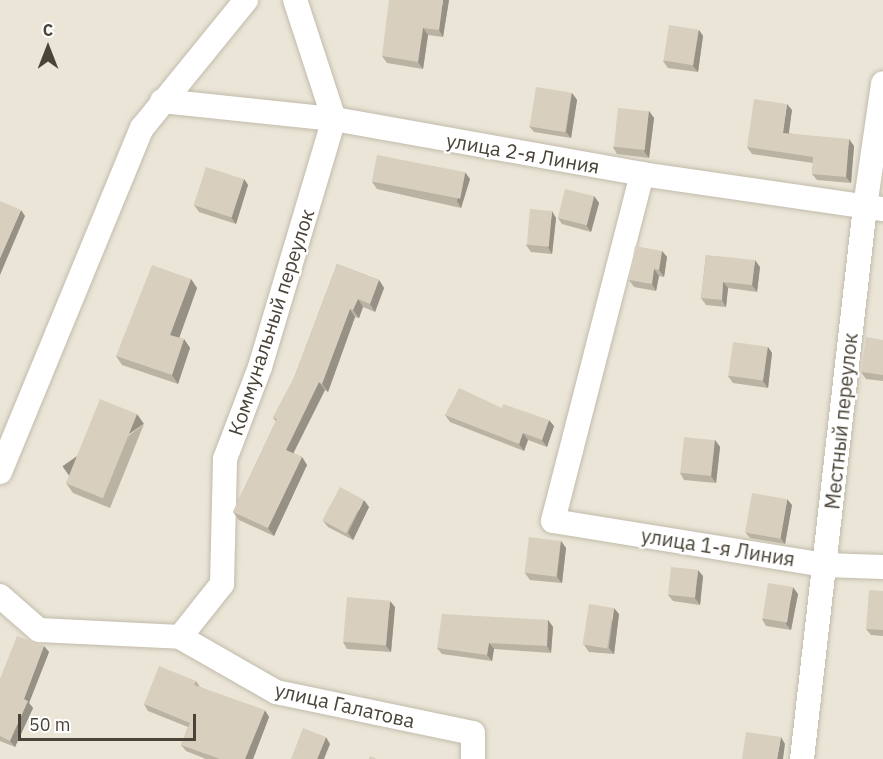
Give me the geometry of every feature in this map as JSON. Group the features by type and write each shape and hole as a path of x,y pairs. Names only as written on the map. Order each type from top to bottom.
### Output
{"street":[{"path":"0,472 142,128 246,0"},
{"path":"295,0 334,119"},
{"name":"Местный переулок","path":"802,759 825,565 874,208 883,83"},
{"name":"улица 2-я Линия","path":"162,101 334,119 642,174 874,208"},
{"name":"Коммунальный переулок","path":"180,638 222,584 225,459 260,367 334,119"},
{"name":"улица 1-я Линия","path":"642,174 553,521 825,565 883,567"},
{"name":"улица Галатова","path":"0,596 39,630 180,638 276,692 473,733 473,759"}],"shaded area":[{"path":"0,0 883,0 883,759 0,759"}],"building":[{"path":"389,0 443,0 439,30 423,28 418,62 382,56"},
{"path":"669,25 699,30 693,65 663,61"},
{"path":"536,87 572,93 565,132 530,127"},
{"path":"754,99 787,104 783,133 849,139 846,177 812,174 813,157 747,147"},
{"path":"618,108 649,111 645,150 614,147"},
{"path":"377,155 465,172 460,199 372,182"},
{"path":"206,167 244,179 232,217 194,205"},
{"path":"565,189 594,196 587,225 558,218"},
{"path":"0,201 21,210 0,258"},
{"path":"530,209 552,211 549,247 527,245"},
{"path":"635,246 662,251 659,270 654,269 652,284 629,280"},
{"path":"706,255 755,260 752,285 723,282 722,300 701,298"},
{"path":"337,264 379,280 370,304 358,299 353,310 350,309 322,384 319,382 286,450 302,457 268,528 233,512 277,419 273,418 294,378"},
{"path":"152,265 191,279 170,335 184,339 172,375 116,356"},
{"path":"866,337 883,340 883,375 861,372"},
{"path":"733,342 768,347 763,381 728,376"},
{"path":"459,388 502,408 503,404 549,420 542,440 523,433 519,444 445,415"},
{"path":"100,399 137,414 103,498 66,483"},
{"path":"684,437 715,440 711,476 680,473"},
{"path":"340,487 364,500 346,533 322,521"},
{"path":"752,493 787,499 781,539 745,532"},
{"path":"529,537 561,541 556,577 525,573"},
{"path":"671,567 698,570 695,598 668,595"},
{"path":"768,583 793,587 787,622 762,619"},
{"path":"869,590 883,591 883,630 866,629"},
{"path":"347,597 390,601 386,646 343,642"},
{"path":"589,604 614,608 607,648 583,644"},
{"path":"442,614 548,620 547,646 489,643 487,655 437,648"},
{"path":"17,636 44,646 24,699 28,701 10,741 0,736 0,679"},
{"path":"159,666 196,681 194,685 265,710 245,759 220,759 181,745 190,723 144,704"},
{"path":"303,728 326,737 317,759 291,759"},
{"path":"746,732 781,737 777,759 742,759"}]}
